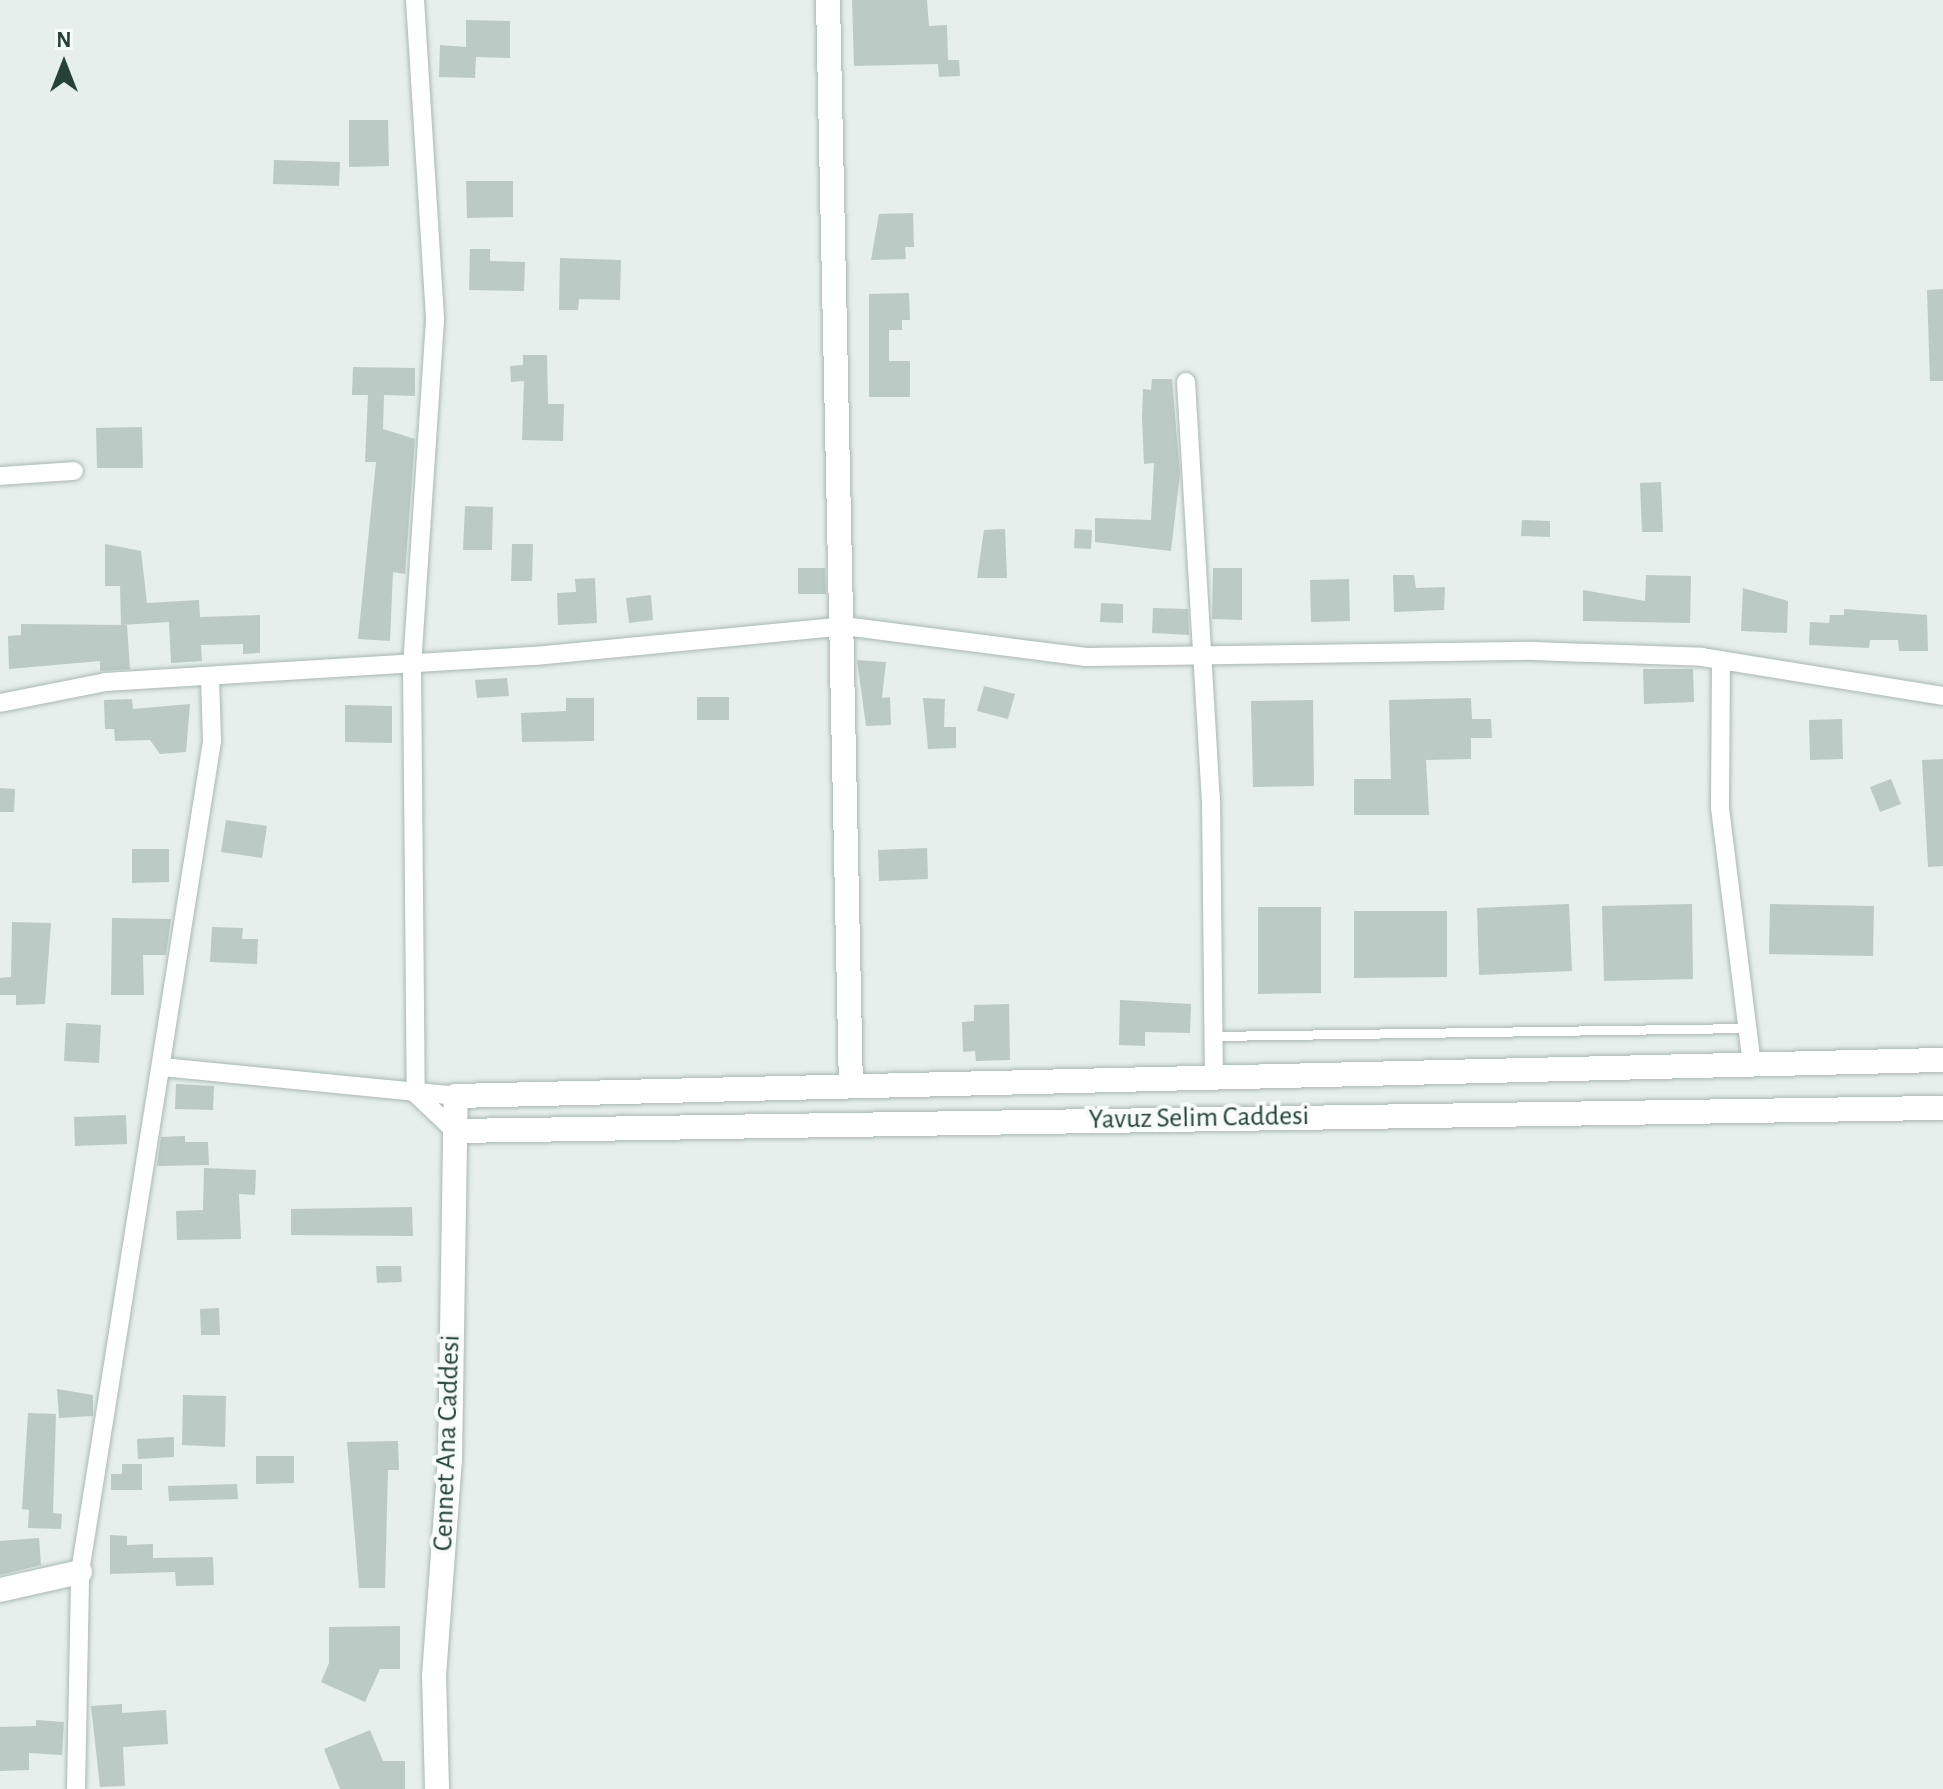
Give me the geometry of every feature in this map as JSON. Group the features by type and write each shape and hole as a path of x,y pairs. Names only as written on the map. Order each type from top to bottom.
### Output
{"street":[{"path":"415,0 435,320 412,664 416,1094 455,1131"},
{"path":"828,0 844,626 851,1086"},
{"path":"1186,382 1201,656 1214,1077"},
{"path":"0,476 74,471"},
{"path":"0,703 106,682 412,664 844,626 1086,657 1534,651 1721,660 1943,696"},
{"path":"1721,660 1720,808 1752,1064"},
{"path":"76,1789 80,1572 212,741 210,676"},
{"name":"Yavuz Selim Caddesi","path":"456,1096 1943,1060"},
{"path":"162,1067 456,1096"},
{"name":"Cennet Ana Caddesi","path":"437,1789 456,1096"},
{"name":"Yavuz Selim Caddesi","path":"455,1131 1943,1108"},
{"path":"0,1590 80,1572"}],"lane":[{"path":"1213,1036 1748,1028"}],"building":[{"path":"852,0 927,0 929,26 947,25 948,60 959,60 960,76 939,77 938,64 854,66"},
{"path":"466,20 510,21 510,58 476,57 475,78 439,77 440,45 466,47"},
{"path":"349,120 388,120 389,166 349,167"},
{"path":"274,160 340,162 339,186 273,184"},
{"path":"466,181 513,181 513,217 467,218"},
{"path":"913,213 914,247 905,247 906,259 871,260 879,214"},
{"path":"470,249 490,249 490,261 525,262 524,291 469,290"},
{"path":"560,258 621,260 620,300 579,299 578,310 559,310"},
{"path":"1943,289 1943,381 1930,381 1927,290"},
{"path":"909,293 910,320 902,320 902,330 889,330 889,361 910,361 910,397 869,397 869,294"},
{"path":"523,355 547,355 548,404 564,404 563,441 522,440 524,381 511,382 510,366 523,365"},
{"path":"353,367 415,368 415,396 384,395 383,429 415,439 405,574 393,572 390,641 358,639 376,462 365,462 368,395 352,395"},
{"path":"1152,379 1172,379 1180,474 1171,551 1095,542 1095,518 1151,520 1154,463 1144,464 1142,418 1143,389 1151,390"},
{"path":"142,427 143,468 97,468 96,428"},
{"path":"1661,482 1663,532 1642,532 1640,483"},
{"path":"465,506 493,507 492,550 463,550"},
{"path":"1522,520 1550,521 1550,537 1521,536"},
{"path":"1005,529 1007,578 977,578 984,530"},
{"path":"1075,529 1092,530 1091,549 1074,548"},
{"path":"105,544 141,551 147,603 199,600 200,617 260,615 260,653 243,654 243,644 201,645 202,661 171,663 169,622 121,625 120,586 105,586"},
{"path":"512,544 533,544 532,581 511,581"},
{"path":"798,568 825,568 826,594 798,594"},
{"path":"1213,568 1242,568 1242,620 1212,619"},
{"path":"1393,575 1414,575 1416,588 1445,587 1444,610 1394,612"},
{"path":"1646,575 1691,576 1690,623 1583,621 1583,590 1645,601"},
{"path":"595,578 597,623 558,625 557,593 576,592 575,579"},
{"path":"1349,579 1350,621 1311,622 1310,580"},
{"path":"1743,588 1788,601 1787,633 1741,631"},
{"path":"651,595 653,620 629,623 626,598"},
{"path":"1101,603 1123,604 1123,623 1100,622"},
{"path":"1153,608 1188,609 1189,635 1152,633"},
{"path":"1844,609 1927,615 1928,651 1899,651 1898,640 1870,640 1869,648 1809,645 1810,622 1829,623 1830,615 1844,615"},
{"path":"21,624 127,625 130,669 100,671 100,661 9,669 8,636 21,635"},
{"path":"857,660 886,662 882,698 890,697 891,725 866,726"},
{"path":"1643,669 1693,669 1694,702 1644,704"},
{"path":"507,678 509,696 477,698 475,680"},
{"path":"984,686 1015,694 1008,719 977,711"},
{"path":"697,697 729,697 729,720 697,720"},
{"path":"566,698 594,698 594,741 522,742 521,713 566,711"},
{"path":"923,698 945,699 944,727 956,727 956,748 928,749"},
{"path":"1471,698 1472,719 1491,719 1492,738 1471,738 1471,759 1426,760 1429,815 1354,815 1354,779 1391,779 1389,700"},
{"path":"132,699 133,709 190,704 186,752 160,754 150,740 115,741 114,729 105,729 104,700"},
{"path":"1313,700 1314,786 1253,787 1251,701"},
{"path":"345,705 392,706 392,743 345,742"},
{"path":"1842,719 1843,759 1810,760 1809,720"},
{"path":"1943,759 1943,866 1928,867 1922,760"},
{"path":"1891,779 1901,804 1880,812 1870,787"},
{"path":"0,788 15,789 14,812 0,812"},
{"path":"226,820 267,826 262,858 221,852"},
{"path":"927,848 928,879 879,881 878,850"},
{"path":"132,849 169,849 169,882 132,883"},
{"path":"1569,904 1572,971 1479,975 1477,908"},
{"path":"1692,904 1693,979 1604,981 1602,906"},
{"path":"1770,904 1874,906 1873,956 1769,954"},
{"path":"1258,907 1321,907 1321,993 1258,994"},
{"path":"1354,911 1447,911 1447,977 1354,978"},
{"path":"112,918 171,919 166,955 143,955 144,995 111,995"},
{"path":"12,922 51,923 45,1004 16,1005 16,995 0,995 0,978 11,977"},
{"path":"212,927 243,928 242,939 258,939 257,964 210,962"},
{"path":"1120,1000 1191,1004 1190,1033 1145,1032 1145,1046 1119,1045"},
{"path":"1009,1004 1010,1060 976,1061 975,1051 963,1052 962,1022 974,1021 974,1005"},
{"path":"66,1023 101,1025 99,1063 64,1061"},
{"path":"176,1084 214,1086 213,1110 175,1109"},
{"path":"126,1115 127,1144 75,1146 74,1117"},
{"path":"185,1136 185,1142 208,1142 209,1165 157,1166 161,1137"},
{"path":"204,1168 256,1170 255,1195 239,1194 241,1239 177,1240 176,1211 203,1210"},
{"path":"412,1207 413,1236 291,1235 291,1209"},
{"path":"376,1266 401,1266 402,1282 377,1283"},
{"path":"219,1308 220,1335 201,1335 200,1309"},
{"path":"57,1389 93,1395 93,1416 59,1418"},
{"path":"183,1395 226,1396 225,1447 182,1445"},
{"path":"28,1413 56,1414 53,1513 62,1514 61,1529 28,1528 29,1510 22,1509"},
{"path":"174,1437 174,1457 138,1459 137,1439"},
{"path":"398,1441 399,1470 388,1470 385,1588 359,1588 347,1442"},
{"path":"256,1456 294,1456 294,1483 256,1484"},
{"path":"122,1464 142,1464 142,1490 111,1490 111,1474 122,1474"},
{"path":"237,1484 238,1499 169,1501 168,1486"},
{"path":"110,1535 127,1536 127,1545 153,1544 153,1558 213,1557 214,1585 176,1586 175,1572 110,1574"},
{"path":"39,1538 41,1565 0,1575 0,1541"},
{"path":"400,1626 400,1669 380,1669 365,1702 321,1682 329,1663 329,1627"},
{"path":"122,1704 122,1713 166,1710 168,1744 123,1747 125,1786 100,1787 91,1706"},
{"path":"36,1720 64,1722 62,1755 29,1753 29,1770 0,1771 0,1727 36,1726"},
{"path":"370,1730 383,1761 405,1761 405,1789 340,1789 324,1749"}]}
